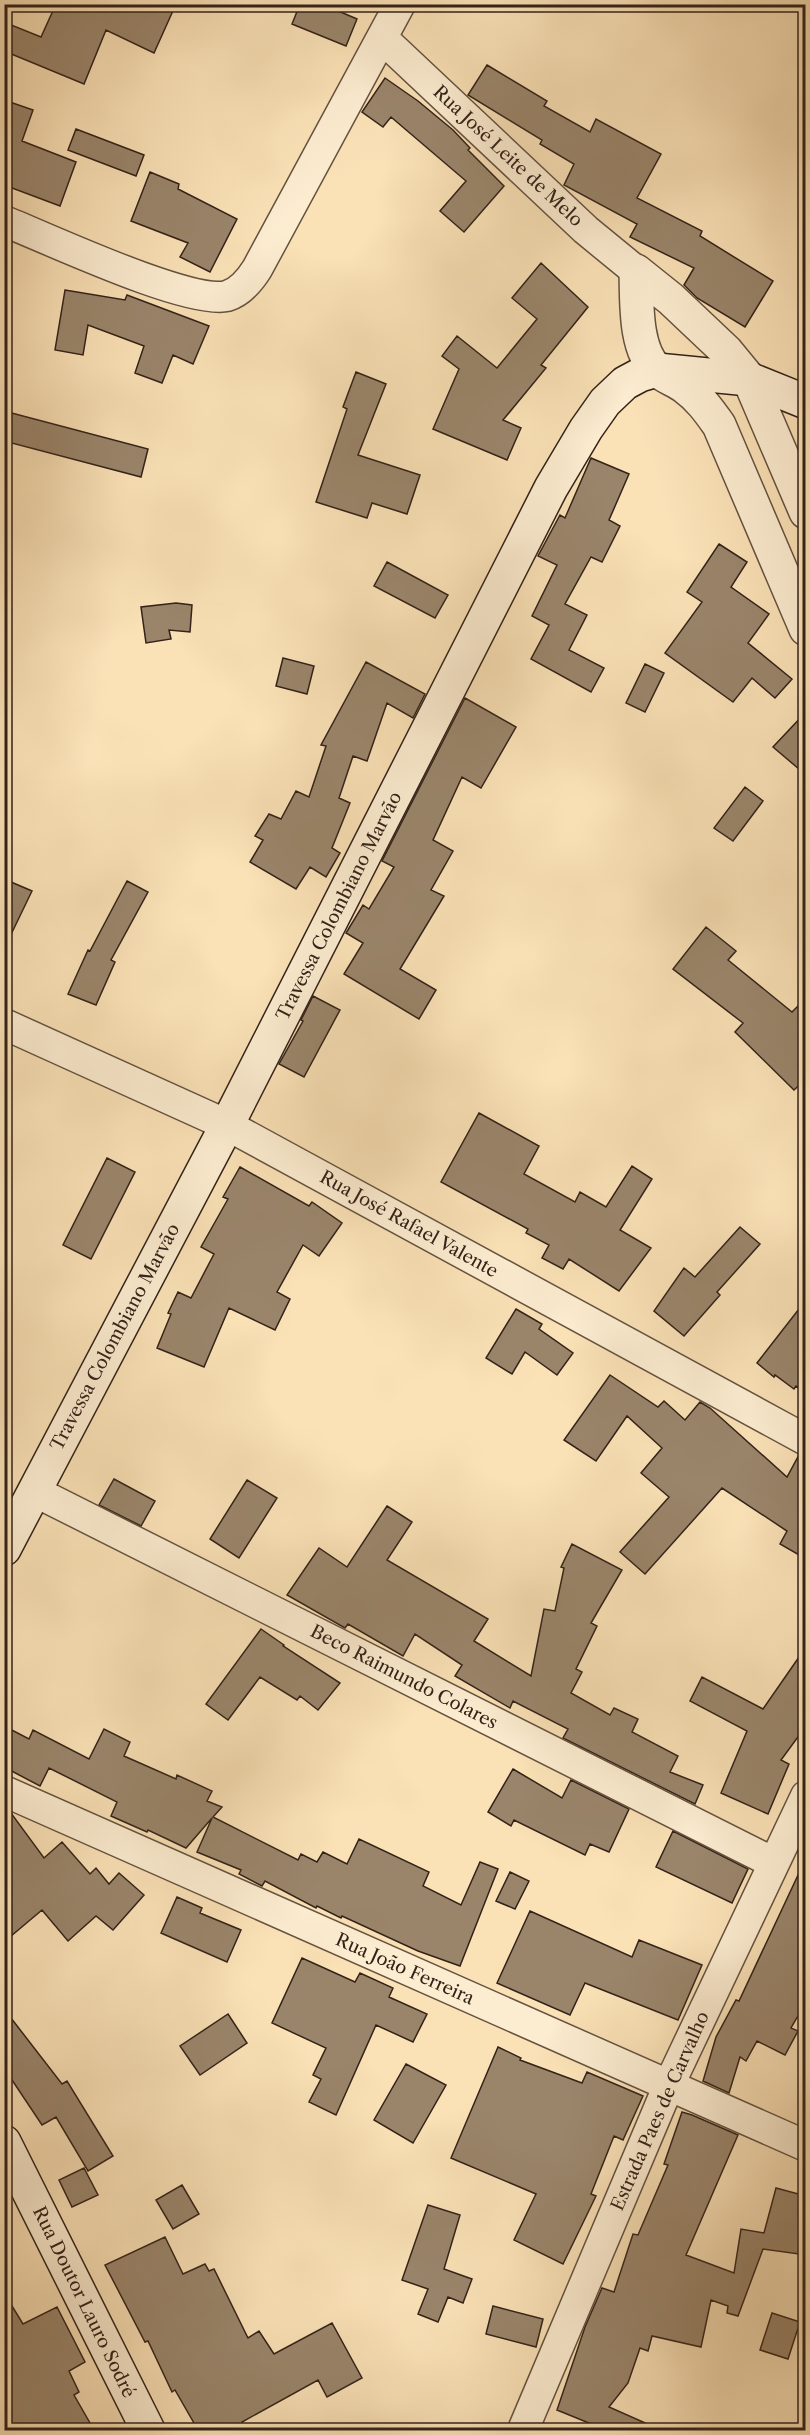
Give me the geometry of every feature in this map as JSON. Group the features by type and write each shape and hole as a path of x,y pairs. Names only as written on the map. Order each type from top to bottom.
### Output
{"main road":[{"path":"636,272 640,334 646,354 657,370 685,387 703,402 719,425 806,629"},
{"path":"636,272 671,299 726,351 749,379 806,512"},
{"name":"Travessa Colombiano Marvão","path":"4,1549 227,1125 562,467 605,402 625,383 657,370 749,379"},
{"path":"749,379 806,402"},
{"name":"Rua Doutor Lauro Sodré","path":"4,2142 148,2430"}],"street":[{"path":"4,221 159,283 206,297 227,296 235,292 249,281 257,269 400,4"},
{"name":"Rua José Leite de Melo","path":"382,38 586,230 636,272"},
{"name":"Rua José Rafael Valente","path":"4,1024 227,1125 806,1440"},
{"name":"Beco Raimundo Colares","path":"34,1491 774,1863"},
{"name":"Rua João Ferreira","path":"4,1791 668,2087 806,2146"},
{"name":"Estrada Paes de Carvalho","path":"523,2430 668,2087 806,1796"}],"building":[{"path":"56,4 176,4 154,53 106,30 84,84 4,51 4,22 41,37"},
{"path":"300,4 322,4 357,19 346,46 292,24"},
{"path":"487,65 547,101 544,106 590,132 596,119 661,154 637,198 702,231 700,236 773,281 745,327 697,298 684,285 694,268 630,237 637,224 564,185 574,164 540,144 542,140 468,95"},
{"path":"385,78 453,130 470,148 468,150 504,186 464,232 440,211 466,181 391,117 383,127 362,112"},
{"path":"4,100 33,110 22,141 76,162 60,206 4,185"},
{"path":"76,129 144,155 136,176 68,150"},
{"path":"150,172 179,184 178,189 237,219 210,272 180,257 188,243 131,221"},
{"path":"541,263 588,307 541,365 546,368 503,420 521,428 507,460 433,429 459,369 442,356 457,336 497,368 537,319 512,298"},
{"path":"65,290 125,300 127,295 209,326 193,364 173,355 162,383 135,373 144,346 88,325 83,355 55,350"},
{"path":"356,372 386,384 358,455 420,475 407,514 372,503 367,518 316,502 347,409 343,407"},
{"path":"4,411 148,449 141,477 4,441"},
{"path":"591,458 629,474 609,520 620,526 602,562 591,557 565,604 587,615 569,650 604,668 591,692 531,659 549,625 532,616 557,565 538,556 560,515 565,518"},
{"path":"719,544 747,562 731,587 769,614 748,643 792,679 775,698 752,678 733,702 665,653 702,602 687,592"},
{"path":"387,562 448,595 435,618 374,586"},
{"path":"176,603 192,605 190,632 169,630 171,639 146,643 141,607"},
{"path":"283,658 314,666 307,694 276,686"},
{"path":"366,662 425,694 413,718 387,703 367,761 353,756 339,798 350,803 332,848 340,853 326,877 310,867 296,889 250,862 263,840 255,836 269,814 281,819 296,791 309,797 326,746 321,745"},
{"path":"645,664 664,673 645,712 626,703"},
{"path":"465,698 516,727 481,788 462,777 433,840 453,851 431,890 444,896 400,969 436,990 419,1019 344,974 363,943 346,933 363,905 369,909 394,867 382,861"},
{"path":"806,712 806,775 773,747"},
{"path":"745,787 763,801 733,841 714,828"},
{"path":"4,879 32,891 4,949"},
{"path":"127,881 148,892 111,960 115,962 96,1005 68,994 88,950 90,951"},
{"path":"706,927 736,951 728,960 792,1012 806,998 806,1079 794,1090 735,1032 743,1023 673,969"},
{"path":"313,996 340,1010 304,1077 279,1064 303,1021 301,1020"},
{"path":"479,1113 539,1146 524,1174 575,1202 580,1192 606,1207 632,1166 652,1179 620,1230 651,1248 619,1291 569,1259 563,1269 542,1258 549,1245 526,1233 528,1229 441,1182"},
{"path":"107,1158 135,1172 91,1259 63,1245"},
{"path":"240,1167 309,1206 312,1202 342,1223 319,1256 303,1245 277,1292 290,1299 275,1330 229,1308 204,1367 157,1348 171,1314 168,1313 178,1292 191,1298 214,1254 201,1247 228,1199 223,1197"},
{"path":"740,1227 760,1244 717,1292 720,1295 684,1336 654,1311 684,1268 695,1277"},
{"path":"806,1300 806,1393 796,1386 794,1389 775,1375 774,1377 757,1363"},
{"path":"516,1309 542,1324 539,1329 573,1353 557,1375 525,1352 512,1374 486,1358"},
{"path":"610,1375 658,1407 664,1401 685,1420 700,1402 710,1408 787,1477 799,1455 806,1457 806,1559 780,1544 787,1531 722,1488 645,1574 620,1552 669,1497 641,1473 662,1448 627,1416 596,1461 564,1440"},
{"path":"114,1479 155,1501 141,1526 99,1505"},
{"path":"247,1480 277,1498 239,1558 210,1539"},
{"path":"387,1506 412,1522 387,1560 488,1619 474,1641 531,1676 544,1609 555,1611 564,1568 561,1567 572,1544 622,1570 591,1623 597,1626 576,1669 582,1672 571,1693 610,1715 614,1708 638,1719 632,1732 678,1756 670,1772 703,1785 695,1804 563,1738 568,1729 513,1701 510,1708 455,1676 462,1665 415,1634 403,1656 348,1624 345,1628 287,1595 319,1548 347,1567"},
{"path":"261,1629 340,1683 318,1710 300,1696 297,1700 260,1677 228,1720 206,1704"},
{"path":"806,1647 806,1726 781,1760 789,1764 768,1814 721,1793 747,1731 690,1701 702,1677 763,1709"},
{"path":"4,1726 29,1739 33,1730 89,1759 104,1729 130,1742 124,1756 176,1779 177,1775 212,1791 207,1801 222,1807 213,1817 298,1860 301,1854 317,1862 323,1852 347,1864 359,1839 429,1872 423,1886 461,1905 480,1862 498,1869 460,1966 418,1951 342,1916 341,1918 317,1906 316,1908 265,1881 262,1886 239,1874 241,1870 197,1852 212,1818 186,1848 111,1816 117,1802 49,1768 40,1786 4,1767"},
{"path":"513,1769 562,1798 571,1780 629,1809 609,1852 590,1844 585,1855 514,1820 511,1826 488,1812"},
{"path":"4,1810 11,1813 44,1858 62,1842 90,1874 96,1868 109,1884 119,1873 144,1895 113,1930 96,1916 68,1941 42,1910 4,1942"},
{"path":"673,1831 748,1869 732,1903 656,1867"},
{"path":"806,1858 806,2002 791,2028 798,2031 785,2055 757,2041 746,2061 740,2057 729,2093 703,2081 716,2037 736,2000 739,2001"},
{"path":"510,1872 529,1881 515,1909 496,1901"},
{"path":"177,1897 202,1908 200,1913 241,1930 227,1962 161,1933"},
{"path":"530,1911 632,1957 639,1940 702,1965 678,2020 585,1983 570,2015 497,1983"},
{"path":"302,1958 355,1982 360,1973 393,1988 389,1997 427,2014 413,2042 376,2025 336,2115 309,2102 321,2079 313,2075 326,2048 272,2023"},
{"path":"4,2009 62,2084 67,2081 113,2156 88,2171 56,2117 42,2125 4,2068"},
{"path":"228,2014 247,2043 200,2075 180,2046"},
{"path":"498,2047 521,2058 520,2060 582,2083 587,2072 643,2096 623,2140 614,2136 591,2194 596,2196 563,2264 514,2240 536,2194 451,2158"},
{"path":"406,2064 446,2085 413,2143 374,2120"},
{"path":"682,2112 738,2135 686,2255 734,2273 741,2229 764,2233 776,2188 806,2196 806,2255 763,2249 738,2316 727,2313 728,2306 711,2300 701,2347 652,2336 648,2351 640,2348 628,2383 609,2407 661,2430 606,2430 557,2410 585,2327 602,2288 614,2292 633,2234 638,2235 668,2165 664,2164"},
{"path":"84,2168 98,2195 72,2207 59,2180"},
{"path":"182,2185 199,2214 173,2229 156,2200"},
{"path":"428,2205 460,2215 444,2269 472,2279 463,2303 448,2297 438,2322 418,2314 428,2289 402,2280"},
{"path":"165,2237 183,2274 205,2264 209,2271 214,2269 248,2338 259,2331 274,2354 332,2323 362,2378 327,2397 318,2380 242,2422 247,2430 198,2430 175,2390 172,2392 148,2341 145,2342 105,2265"},
{"path":"4,2293 23,2324 57,2307 85,2362 69,2371 79,2392 74,2395 94,2430 4,2430"},
{"path":"493,2306 543,2319 536,2347 486,2334"},
{"path":"772,2313 800,2322 788,2359 760,2350"}]}
